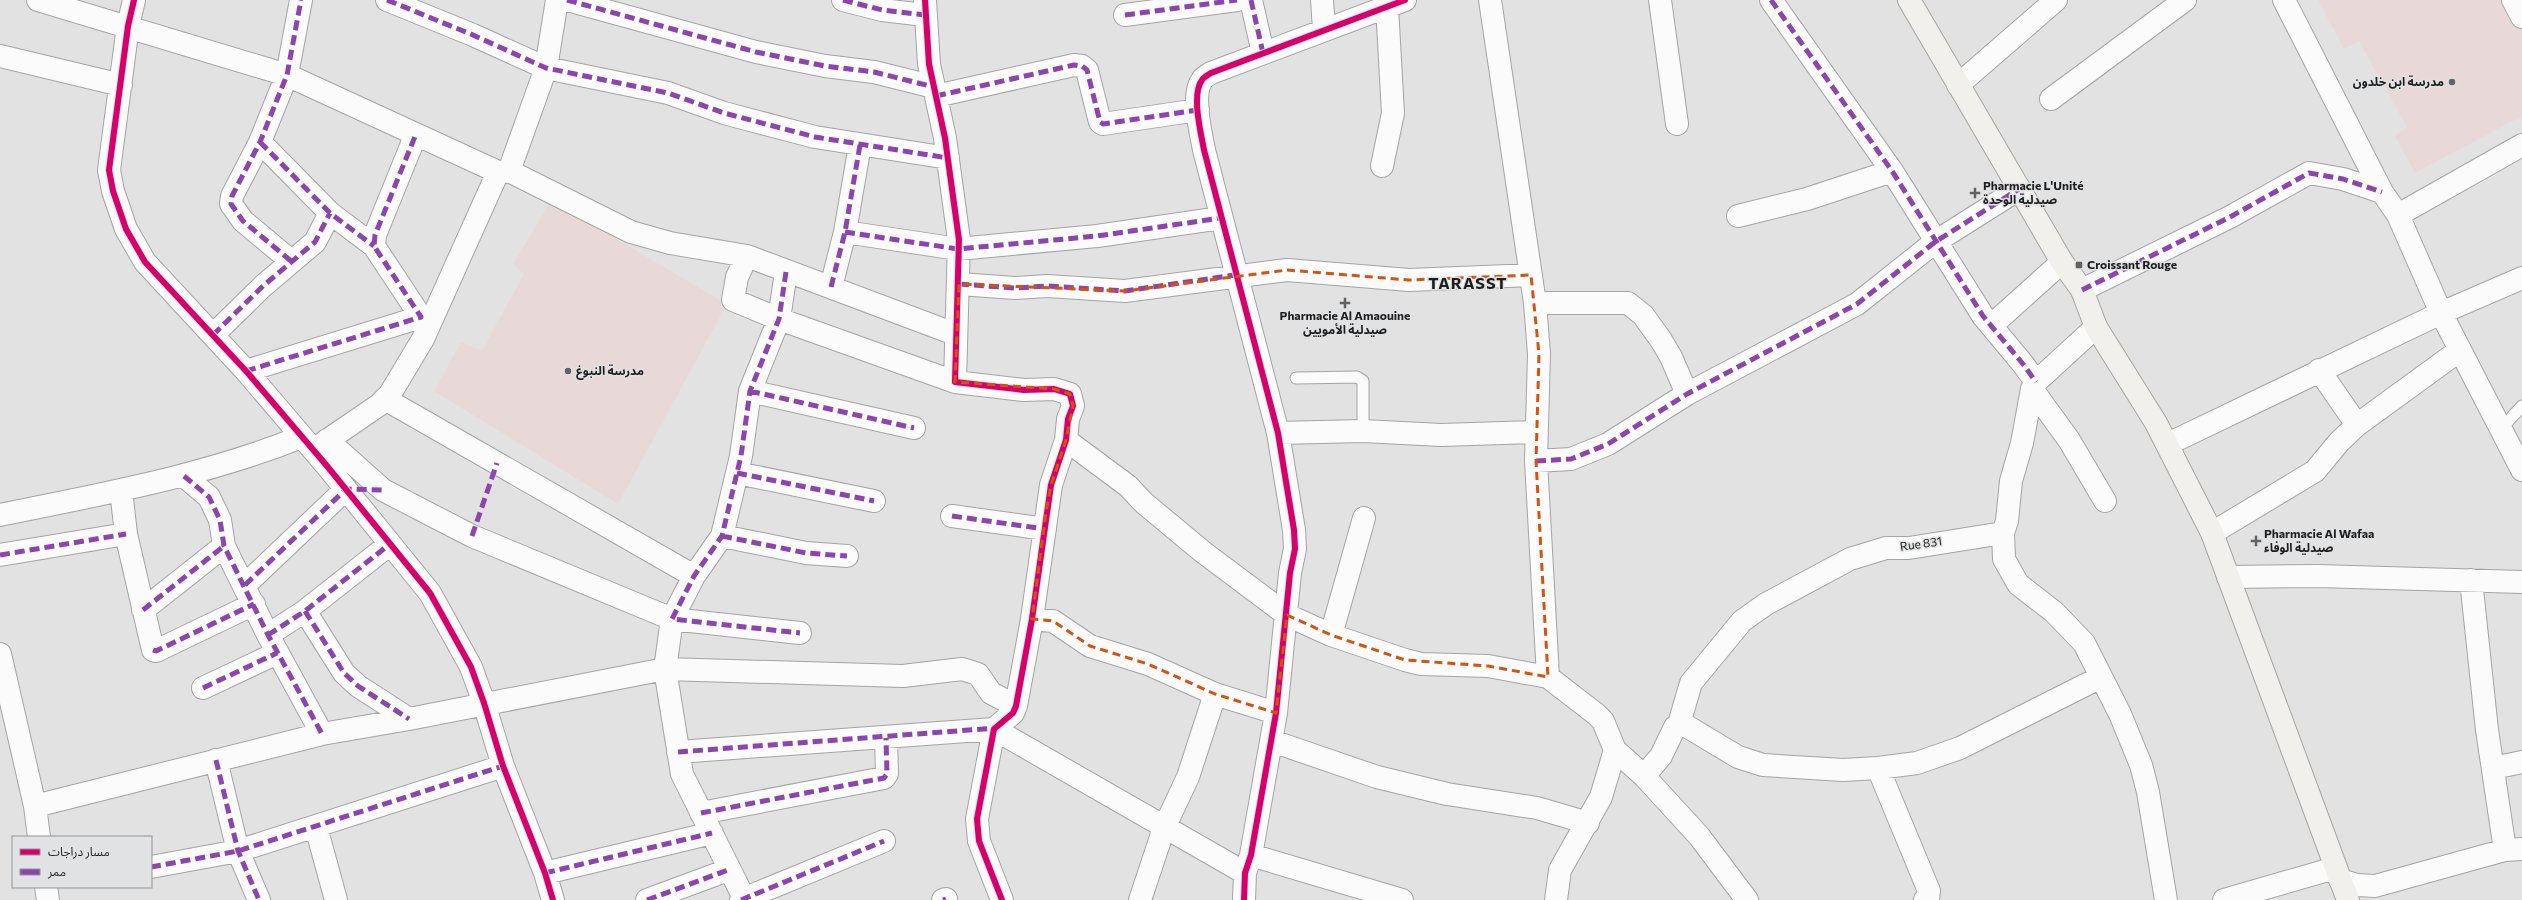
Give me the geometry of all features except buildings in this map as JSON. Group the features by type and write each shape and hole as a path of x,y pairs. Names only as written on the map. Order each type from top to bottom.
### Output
{"street":[{"path":"38,0 287,75 416,134 504,172 631,232 670,243 747,256 786,272 831,287 955,334"},
{"path":"134,0 128,26 109,170 119,210 126,229 145,262 313,442 346,489 430,593 448,623 471,667 484,703 503,766 545,873 553,900"},
{"path":"291,261 243,221 231,204 232,196 260,142 287,75 301,0"},
{"path":"387,0 473,35 546,68 661,91 768,126 860,145 948,158"},
{"path":"0,515 184,476 255,456 313,442 385,400 423,339 426,318 504,172 546,68 557,0"},
{"path":"567,0 756,52 825,66 874,72 935,92 1074,65 1082,66 1087,70 1100,122 1103,124 1198,110"},
{"path":"844,0 882,10 925,7 929,64 948,158 959,240 959,284 955,334 955,382"},
{"path":"1125,15 1237,0"},
{"path":"1251,0 1264,54"},
{"path":"1322,0 1324,29"},
{"path":"1490,0 1535,303 1539,354 1536,461 1548,677"},
{"path":"1660,0 1677,124"},
{"path":"1771,0 1892,171 1935,242 1983,316 1992,324 2034,385 2105,501"},
{"path":"1908,0 2062,262 2082,290 2096,327 2168,444 2212,533 2337,874 2348,900"},
{"path":"1958,85 2056,0"},
{"path":"2051,99 2185,0"},
{"path":"2284,0 2382,192 2398,215 2441,312 2500,430 2522,470"},
{"path":"2513,0 2522,17"},
{"path":"1244,900 1248,864 1272,742 1276,713 1290,573 1295,549 1294,530 1278,433 1235,275 1204,150 1198,110 1197,89 1202,79 1211,73 1396,3 1393,113 1382,166"},
{"path":"0,56 121,85"},
{"path":"374,246 375,235 416,134"},
{"path":"260,142 330,213 374,246 426,318"},
{"path":"831,287 845,232 860,145"},
{"path":"2398,215 2522,145"},
{"path":"1738,216 1807,199 1892,171"},
{"path":"2082,290 2230,217 2308,173 2343,179 2382,192"},
{"path":"1536,461 1570,459 1595,449 1687,394 1857,304 1935,242 2020,189"},
{"path":"213,335 291,261 315,242 330,213"},
{"path":"845,232 958,249 1097,236 1221,218"},
{"path":"747,256 737,277 733,300 779,319 955,382 1024,390 1054,389 1070,394 1072,406 1068,419 1066,440 1051,485 1032,619 1016,706 1013,713 994,729 977,830 979,841 1002,900"},
{"path":"1992,324 2062,262"},
{"path":"959,284 1015,288 1047,286 1125,291 1235,275 1287,270 1409,280 1531,275"},
{"path":"786,272 779,319 750,391 737,473 722,536 694,576 672,619 666,669 678,752 682,774 712,832 728,870 743,900 884,841"},
{"path":"2168,444 2441,312 2522,278"},
{"path":"1535,303 1628,303 1643,315 1661,340 1671,357 1687,394"},
{"path":"246,371 426,318"},
{"path":"2096,327 2034,385 2022,443 2011,481 2007,521 2003,533 2004,559 2018,584 2054,612 2084,644 2120,714 2141,765 2148,792 2166,900"},
{"path":"2212,533 2315,471 2339,442 2357,425 2460,350"},
{"path":"2319,370 2357,425"},
{"path":"750,391 914,428"},
{"path":"385,400 694,576"},
{"path":"1278,433 1363,431 1441,435 1536,432"},
{"path":"1066,440 1128,486 1144,503 1203,552 1287,615 1331,635 1391,657 1416,663 1488,666 1548,677 1590,708 1603,721 1615,750 1644,776 1699,836 1747,900"},
{"path":"313,442 383,490 472,536 672,619 800,633"},
{"path":"737,473 874,501"},
{"path":"184,476 208,498 220,520 224,546 273,644 322,734"},
{"path":"121,490 126,534 151,648 156,651 249,595 346,489"},
{"path":"952,516 1045,529"},
{"path":"1331,635 1364,518"},
{"name":"Rue 831","path":"1644,776 1661,756 1675,727 1679,724 1691,683 1742,621 1766,604 1850,559 1886,548 1908,548 2003,533"},
{"path":"0,555 126,534"},
{"path":"722,536 806,553 847,556"},
{"path":"203,688 273,644 304,611 390,544"},
{"path":"143,610 224,546"},
{"path":"2228,577 2522,582"},
{"path":"2224,900 2337,874 2357,885 2375,886 2518,854 2492,768 2472,580"},
{"path":"304,611 344,673 358,686 408,719"},
{"path":"1032,619 1053,621 1090,646 1148,664 1215,694 1276,713"},
{"path":"0,654 35,806 39,836"},
{"path":"35,806 322,734 408,719 484,703 666,669 903,676 962,669 978,674 991,693 1016,706"},
{"path":"1679,724 1683,724 1738,757 1763,765 1843,770 1878,768 1917,763 1960,748 2101,677"},
{"path":"1140,900 1164,828 1188,777 1215,694"},
{"path":"678,752 994,729 1164,828 1248,864 1402,900"},
{"path":"701,813 884,778 887,774 886,738"},
{"path":"1272,742 1377,777 1447,794 1536,808 1588,823"},
{"path":"1556,900 1560,870 1588,823 1601,797 1615,750"},
{"path":"216,760 238,851 259,900"},
{"path":"2492,768 2522,762"},
{"path":"152,867 238,851 503,766"},
{"path":"1878,768 1929,891 1928,898 1925,900"},
{"path":"316,827 336,900"},
{"path":"545,873 712,832"},
{"path":"647,900 728,870"},
{"path":"46,888 48,900"}],"lane":[{"path":"1296,378 1357,377 1363,381 1363,431"},
{"path":"2500,430 2522,406"}],"highlighted area":[{"path":"1287,270 1409,280 1531,275 1539,354 1536,461 1548,677 1488,666 1405,660 1331,635 1287,615 1276,713 1215,694 1148,664 1090,646 1053,621 1032,619 1051,485 1066,440 1073,406 1070,394 1054,389 955,382 959,284 1125,291"}],"shaded area":[{"name":"مدرسة ابن خلدون","path":"2318,0 2510,0 2522,23 2522,116 2415,173 2395,136 2407,127 2359,41 2344,49"},
{"name":"مدرسة النبوغ","path":"551,201 727,304 618,504 434,391 461,342 482,351 524,274 513,264"}],"marked path":[{"path":"291,261 243,221 231,204 232,196 260,142 287,75 301,0"},
{"path":"387,0 473,35 546,68 668,93 724,113 815,137 948,158"},
{"path":"567,0 756,52 825,66 874,72 934,87"},
{"path":"843,0 882,10 925,15"},
{"path":"1125,15 1237,0"},
{"path":"1251,0 1263,53"},
{"path":"1771,0 1892,171 1983,316 2036,382"},
{"path":"936,96 1074,65 1082,66 1087,70 1100,122 1103,124 1198,110"},
{"path":"246,371 421,317 374,246 375,235 416,134"},
{"path":"260,142 330,213 374,246"},
{"path":"831,287 845,232 860,145"},
{"path":"2082,290 2230,217 2309,173 2343,179 2382,192"},
{"path":"1536,461 1571,459 1608,444 1687,394 1857,304 1935,242 2019,189"},
{"path":"213,335 263,286 315,242 330,213"},
{"path":"845,232 958,249 1097,236 1221,218"},
{"path":"786,272 779,319 750,391 741,456 722,536 694,576 672,619 800,633"},
{"path":"959,284 1015,288 1047,286 1125,291 1235,275"},
{"path":"750,391 914,428"},
{"path":"472,536 497,463"},
{"path":"737,473 874,501"},
{"path":"184,476 209,497 220,520 224,546 268,635 322,734"},
{"path":"245,585 346,489 383,490"},
{"path":"952,516 1045,529"},
{"path":"0,555 126,534"},
{"path":"722,536 806,553 847,556"},
{"path":"268,635 305,611 390,544"},
{"path":"143,610 224,546"},
{"path":"153,650 156,651 254,604"},
{"path":"305,611 344,673 358,686 409,719"},
{"path":"203,688 277,653"},
{"path":"678,752 996,728"},
{"path":"701,813 884,778 887,774 886,738"},
{"path":"216,760 238,851 259,900"},
{"path":"152,867 238,851 503,766"},
{"path":"545,873 712,833"},
{"path":"741,900 884,841"},
{"path":"647,900 728,870"}],"cycle path":[{"path":"134,0 128,26 109,170 113,191 126,229 145,262 246,371 327,466 430,593 471,667 484,703 503,766 545,873 553,900"},
{"path":"925,0 929,64 945,138 959,240 955,382 1024,390 1054,389 1070,394 1073,406 1068,419 1066,440 1051,485 1032,619 1016,706 1013,713 994,729 977,819 979,841 1002,900"},
{"path":"1244,900 1245,873 1251,855 1276,713 1290,573 1295,549 1294,530 1278,433 1204,150 1199,124 1197,95 1202,80 1211,73 1405,0"}],"place":[{"name":"مدرسة ابن خلدون","path":"2452,82"},
{"name":"Pharmacie L'Unité صيدلية الوحدة","path":"1975,193"},
{"name":"Croissant Rouge","path":"2079,265"},
{"name":"Pharmacie Al Amaouine صيدلية الأمويين","path":"1345,303"},
{"name":"مدرسة النبوغ","path":"568,371"},
{"name":"Pharmacie Al Wafaa صيدلية الوفاء","path":"2256,541"}],"district":[{"name":"TARASST","path":"1468,283"}]}
